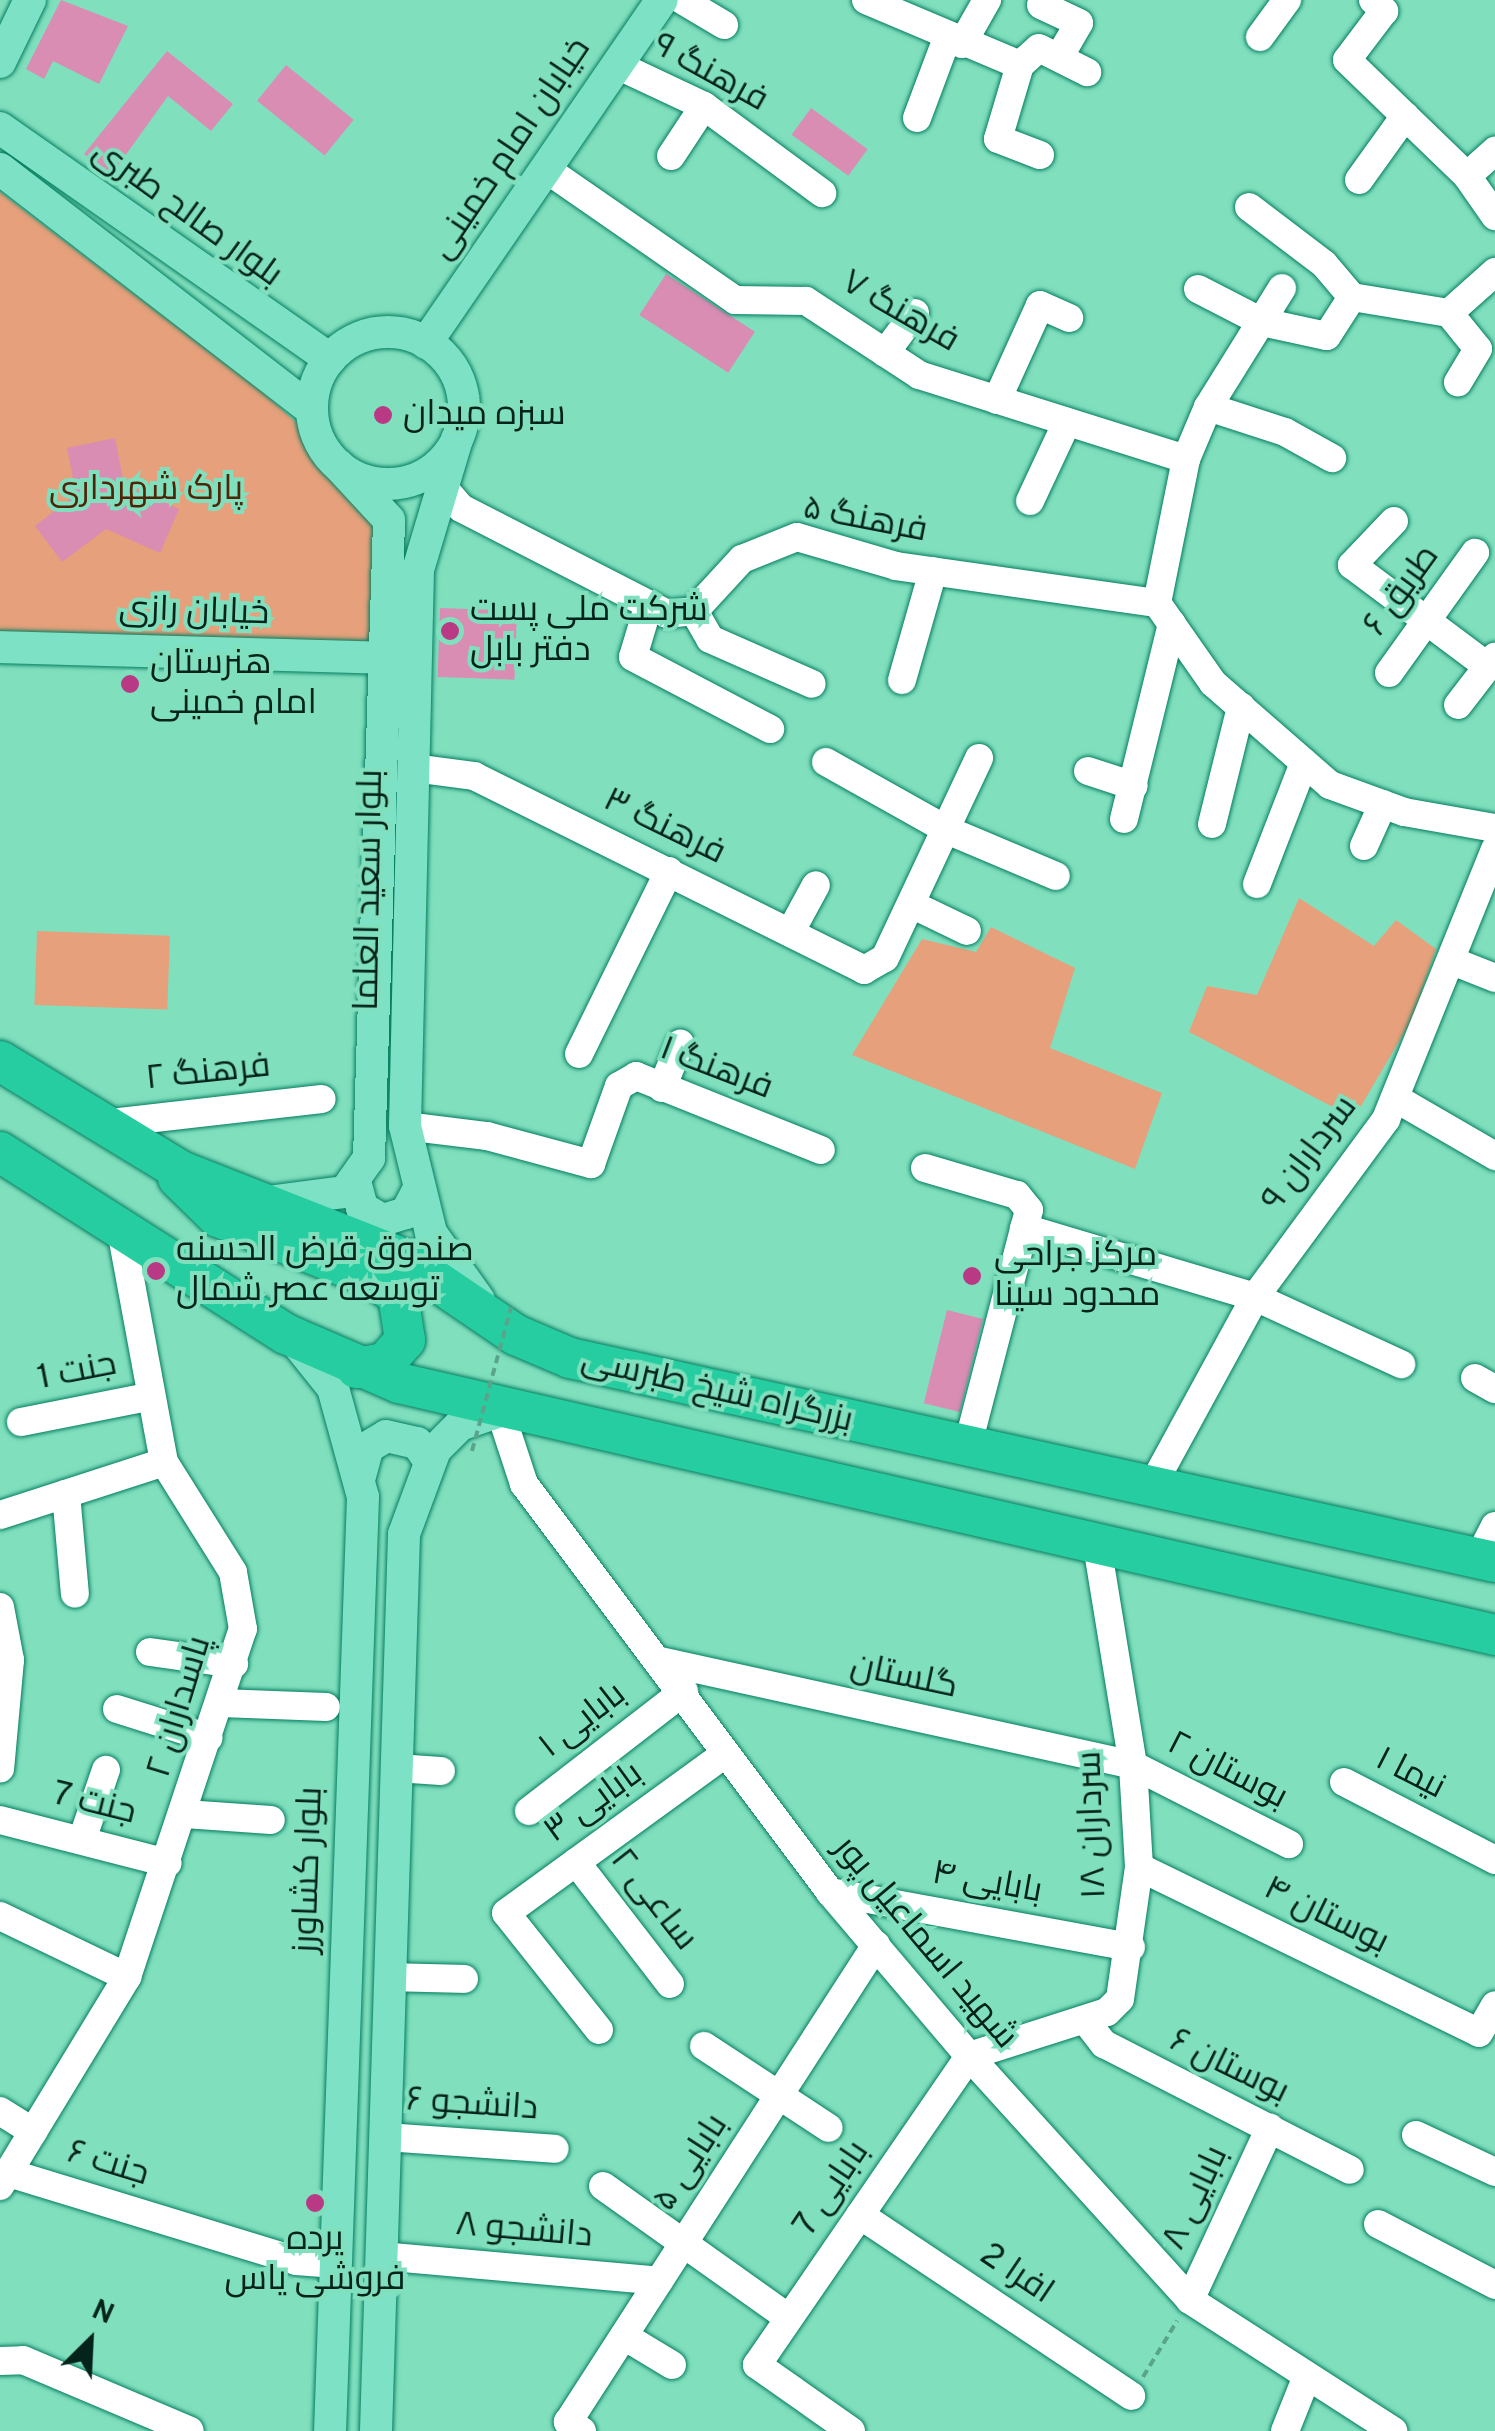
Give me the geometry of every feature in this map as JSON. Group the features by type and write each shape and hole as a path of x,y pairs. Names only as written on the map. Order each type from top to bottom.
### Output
{"highway":[{"name":"بزرگراه شیخ طبرسی","path":"0,1061 162,1160 416,1265 584,1362 1151,1488 1489,1549"},
{"name":"بزرگراه شیخ طبرسی","path":"0,1152 286,1334 356,1368 500,1411 1495,1634"},
{"path":"162,1160 218,1217 372,1277 398,1295 405,1340 385,1363 356,1368"}],"main road":[{"path":"0,62 30,0"},
{"name":"خیابان امام خمینی","path":"426,343 662,0"},
{"name":"بلوار صالح طبری","path":"0,128 330,359"},
{"path":"0,169 312,410"},
{"path":"373,334 426,343 460,385 458,439 432,471 406,482 366,480 339,466 320,441 312,410 330,359 373,334"},
{"name":"بلوار سعید العلما","path":"458,439 419,561 405,1126 417,1192 442,1252 505,1314"},
{"name":"بلوار سعید العلما","path":"339,466 389,520 369,1158 356,1185"},
{"name":"خیابان رازی","path":"0,647 385,658"},
{"path":"261,1202 325,1198 356,1185 362,1208 383,1220 406,1214 417,1192"},
{"name":"بلوار کشاورز","path":"286,1334 326,1374 360,1476 330,2431"},
{"path":"376,2431 404,1534 428,1460 460,1425 500,1411"},
{"path":"360,1476 368,1446 386,1436 417,1443 428,1460"}],"street":[{"path":"682,0 724,25"},
{"path":"866,0 954,41 1020,65"},
{"path":"917,118 954,41 987,0"},
{"path":"1260,37 1286,0"},
{"path":"1372,0 1384,10 1347,60 1468,176 1495,216"},
{"path":"1041,5 1079,24 1058,57"},
{"path":"1040,155 998,140 1020,65 1039,48 1088,72"},
{"name":"فرهنگ ۹","path":"617,66 704,106 768,148 822,193"},
{"path":"671,156 704,106"},
{"path":"1359,180 1405,116"},
{"path":"1468,176 1495,152"},
{"name":"فرهنگ ۷","path":"546,169 736,300 806,301 919,375 1186,460"},
{"path":"1249,206 1352,298 1449,313 1487,354 1458,382"},
{"path":"1449,313 1495,272"},
{"path":"1124,819 1134,786 1164,614 1186,460 1208,407 1282,288"},
{"path":"1198,289 1262,322 1327,336 1352,298"},
{"path":"996,400 1040,306 1069,318"},
{"path":"885,353 915,313"},
{"path":"1208,407 1285,432 1332,458"},
{"path":"1030,501 1066,422"},
{"path":"442,486 455,505 648,607 694,611 710,638 812,684"},
{"path":"1394,520 1352,565 1491,662 1458,705"},
{"name":"فرهنگ ۵","path":"694,611 742,559 798,537 932,571 1164,614"},
{"name":"طریق ۶","path":"1389,672 1475,553"},
{"path":"902,680 932,571"},
{"path":"648,607 632,658 770,730"},
{"path":"1164,614 1241,707 1330,785 1383,804 1495,828"},
{"path":"1212,824 1241,707"},
{"path":"967,931 911,904 979,758"},
{"path":"826,762 947,830 1056,876"},
{"path":"1257,884 1304,763"},
{"name":"فرهنگ ۳","path":"413,768 474,776 864,970 877,968 911,904"},
{"path":"1088,771 1134,786"},
{"path":"1364,846 1383,804"},
{"name":"سرداران ۹","path":"1151,1488 1255,1296 1395,1098 1495,849"},
{"path":"579,1054 669,872"},
{"path":"791,932 816,885"},
{"path":"1452,961 1495,978"},
{"path":"662,1088 680,1044"},
{"name":"فرهنگ ۱","path":"405,1126 488,1136 591,1164 626,1077 822,1150"},
{"path":"1395,1098 1495,1156"},
{"name":"فرهنگ ۲","path":"102,1124 322,1099"},
{"path":"925,1168 1017,1195 1029,1210 967,1448"},
{"name":"پاسداران ۲","path":"4,2180 127,1977 185,1814 243,1629 233,1572 164,1462 147,1397 120,1228"},
{"path":"1024,1228 1255,1296 1401,1364"},
{"name":"جنت 1","path":"21,1422 147,1397"},
{"name":"شهید اسماعیل پور","path":"500,1411 524,1484 684,1691 726,1754 830,1892 968,2056 1190,2300 1394,2431"},
{"path":"0,1515 164,1462"},
{"path":"66,1494 75,1594"},
{"name":"سرداران ۱۸","path":"968,2056 1085,2020 1120,1999 1131,1947 1140,1866 1132,1765 1097,1546"},
{"path":"0,1769 10,1660 1,1619"},
{"path":"150,1652 234,1664"},
{"name":"گلستان","path":"660,1661 1132,1765"},
{"name":"بابایی ۱","path":"529,1811 684,1691"},
{"path":"221,1702 326,1708"},
{"path":"116,1708 210,1738"},
{"name":"بابایی ۳","path":"599,2030 506,1913 726,1754"},
{"name":"بوستان ۲","path":"1132,1765 1288,1844"},
{"path":"396,1768 442,1771"},
{"path":"83,1837 106,1770"},
{"name":"نیما ۱","path":"1344,1782 1495,1860"},
{"path":"185,1814 271,1820"},
{"name":"جنت 7","path":"0,1820 83,1837 168,1864"},
{"name":"ساعی ۲","path":"576,1862 670,1984"},
{"name":"بوستان ۴","path":"1140,1866 1479,2033 1495,2005"},
{"name":"بابایی ۴","path":"830,1892 1131,1947"},
{"path":"0,1916 127,1977"},
{"name":"بابایی ۵","path":"576,2426 624,2336 876,1945"},
{"path":"390,1977 464,1979"},
{"name":"بوستان ۶","path":"1085,2020 1104,2044 1350,2170"},
{"path":"704,2046 829,2128"},
{"name":"بابایی 7","path":"851,2431 757,2365 968,2056"},
{"path":"0,2111 33,2132"},
{"name":"بابایی ۸","path":"1190,2300 1270,2128"},
{"path":"1416,2134 1495,2172"},
{"name":"دانشجو ۶","path":"385,2137 554,2148"},
{"name":"جنت ۶","path":"4,2180 336,2264"},
{"path":"603,2186 789,2318"},
{"name":"افرا 2","path":"860,2215 1131,2396"},
{"path":"1378,2224 1495,2284"},
{"name":"دانشجو ۸","path":"381,2256 660,2280"},
{"path":"624,2336 672,2365"},
{"path":"0,2361 23,2360 190,2431"},
{"path":"1285,2431 1306,2376"}],"path":[{"path":"472,1452 505,1314"},
{"path":"1131,2396 1190,2300"}],"green space":[{"name":"پارک شهرداری","path":"0,192 266,395 371,490 378,646 0,632"},
{"path":"1299,898 1374,946 1396,920 1436,949 1411,1021 1354,1118 1189,1032 1207,986 1257,995"},
{"path":"991,927 1075,968 1050,1048 1162,1093 1135,1169 852,1055 922,939 976,952"},
{"path":"37,931 170,936 167,1010 34,1005"}],"building":[{"path":"61,0 128,26 99,84 53,61 44,79 26,69"},
{"path":"167,51 233,104 211,131 168,96 112,174 84,154"},
{"path":"286,65 354,120 325,155 257,101"},
{"path":"811,108 868,149 848,176 792,135"},
{"path":"666,274 755,332 728,373 639,315"},
{"path":"115,438 124,484 179,509 160,553 106,529 62,562 35,526 76,494 67,448"},
{"path":"440,608 517,611 515,680 438,677"},
{"path":"947,1310 983,1319 960,1412 924,1403"}],"place":[{"name":"سبزه میدان","path":"383,415"},
{"name":"شرکت ملی پست دفتر بابل","path":"450,631"},
{"name":"هنرستان امام خمینی","path":"130,684"},
{"name":"صندوق قرض الحسنه توسعه عصر شمال","path":"156,1271"},
{"name":"مرکز جراحی محدود سینا","path":"972,1276"},
{"name":"پرده فروشی یاس","path":"315,2203"}]}
